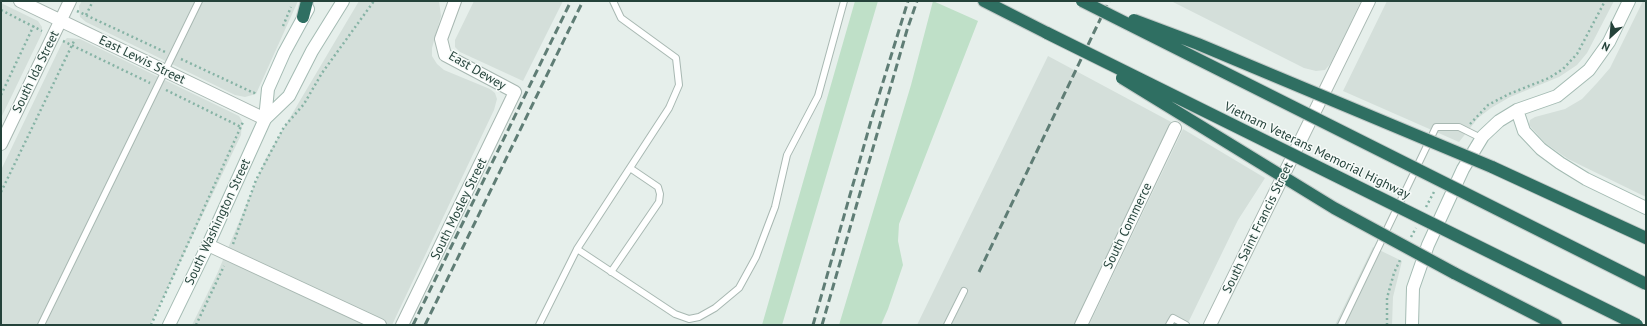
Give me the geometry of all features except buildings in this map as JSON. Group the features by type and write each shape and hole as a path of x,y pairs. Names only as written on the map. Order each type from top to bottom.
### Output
{"highway":[{"path":"303,17 307,1"},
{"name":"Vietnam Veterans Memorial Highway","path":"984,1 1637,325"},
{"path":"1082,1 1646,284"},
{"path":"1085,1 1198,44 1492,168 1646,238"},
{"path":"1047,33 1219,136 1334,208 1454,273 1556,325"}],"street":[{"name":"East Lewis Street","path":"20,1 265,119"},
{"name":"South Washington Street","path":"169,325 208,245 265,119 268,89 312,1"},
{"name":"South Washington Street","path":"265,119 289,96 312,51 343,1"},
{"name":"East Dewey","path":"455,1 440,39 445,55 515,92"},
{"name":"South Saint Francis Street","path":"1210,325 1369,1"},
{"path":"1412,325 1413,288 1428,245 1463,169 1481,138 1499,120 1517,110 1557,96 1589,70 1609,42 1630,1"},
{"name":"South Ida Street","path":"1,144 69,4"},
{"name":"South Mosley Street","path":"402,325 515,92"},
{"path":"1517,110 1524,131 1541,149 1560,163 1586,178 1646,208"},
{"name":"South Commerce","path":"1081,325 1175,128"},
{"path":"208,245 380,325"}],"lane":[{"path":"41,325 198,1"},
{"path":"539,325 577,249 669,108 679,85 676,58 621,18 613,1"},
{"path":"577,249 675,314 689,319 699,317 715,308 739,288 756,258 775,207 787,155 818,96 844,1"},
{"path":"1341,325 1436,127 1459,127 1481,138"},
{"path":"611,272 659,202 660,194 658,187 630,168"},
{"path":"947,325 964,290"},
{"path":"1169,325 1173,318 1186,325"}],"path":[{"path":"1,192 93,1"},
{"path":"282,29 294,1"},
{"path":"196,325 230,255 256,180 284,127 304,104 322,73 374,1"},
{"path":"69,4 87,15 254,93"},
{"path":"1,10 241,127"},
{"path":"1,94 40,11"},
{"path":"151,325 241,127 257,86"}],"shaded area":[{"path":"82,1 298,1 256,94 245,97 235,95 86,22 80,17 79,6"},
{"path":"359,1 439,1 441,16 432,48 432,56 437,64 444,70 490,89 495,93 497,99 494,110 392,325 192,325 217,274 266,158"},
{"path":"474,1 563,1 523,81 460,52 455,47 455,40"},
{"path":"1171,1 1361,1 1331,63 1325,70 1316,71 1304,68"},
{"path":"1387,1 1614,1 1587,53 1577,65 1559,77 1510,97 1491,108 1478,118 1459,142 1343,91"},
{"path":"1643,1 1646,1 1646,197 1568,159 1545,143 1529,125 1530,120 1535,117 1565,109 1582,99 1597,83 1610,68"},
{"path":"1,3 38,21 42,27 42,33 1,118"},
{"path":"67,38 80,39 239,116 242,121 241,135 150,325 1,325 1,170 62,43"},
{"path":"1048,56 1173,123 1075,325 917,325"},
{"path":"1183,129 1265,178 1238,220 1187,325 1089,325"},
{"path":"1373,247 1402,261 1393,297 1392,325 1335,325"}],"green space":[{"path":"855,1 878,1 782,325 762,325"},
{"path":"933,1 978,21 899,224 898,241 903,265 881,325 839,325 911,85"}],"railway":[{"path":"413,325 571,1"},
{"path":"425,325 583,1"},
{"path":"813,325 871,121 908,1"},
{"path":"822,325 907,30 917,1"},
{"path":"979,272 1109,1"}]}
